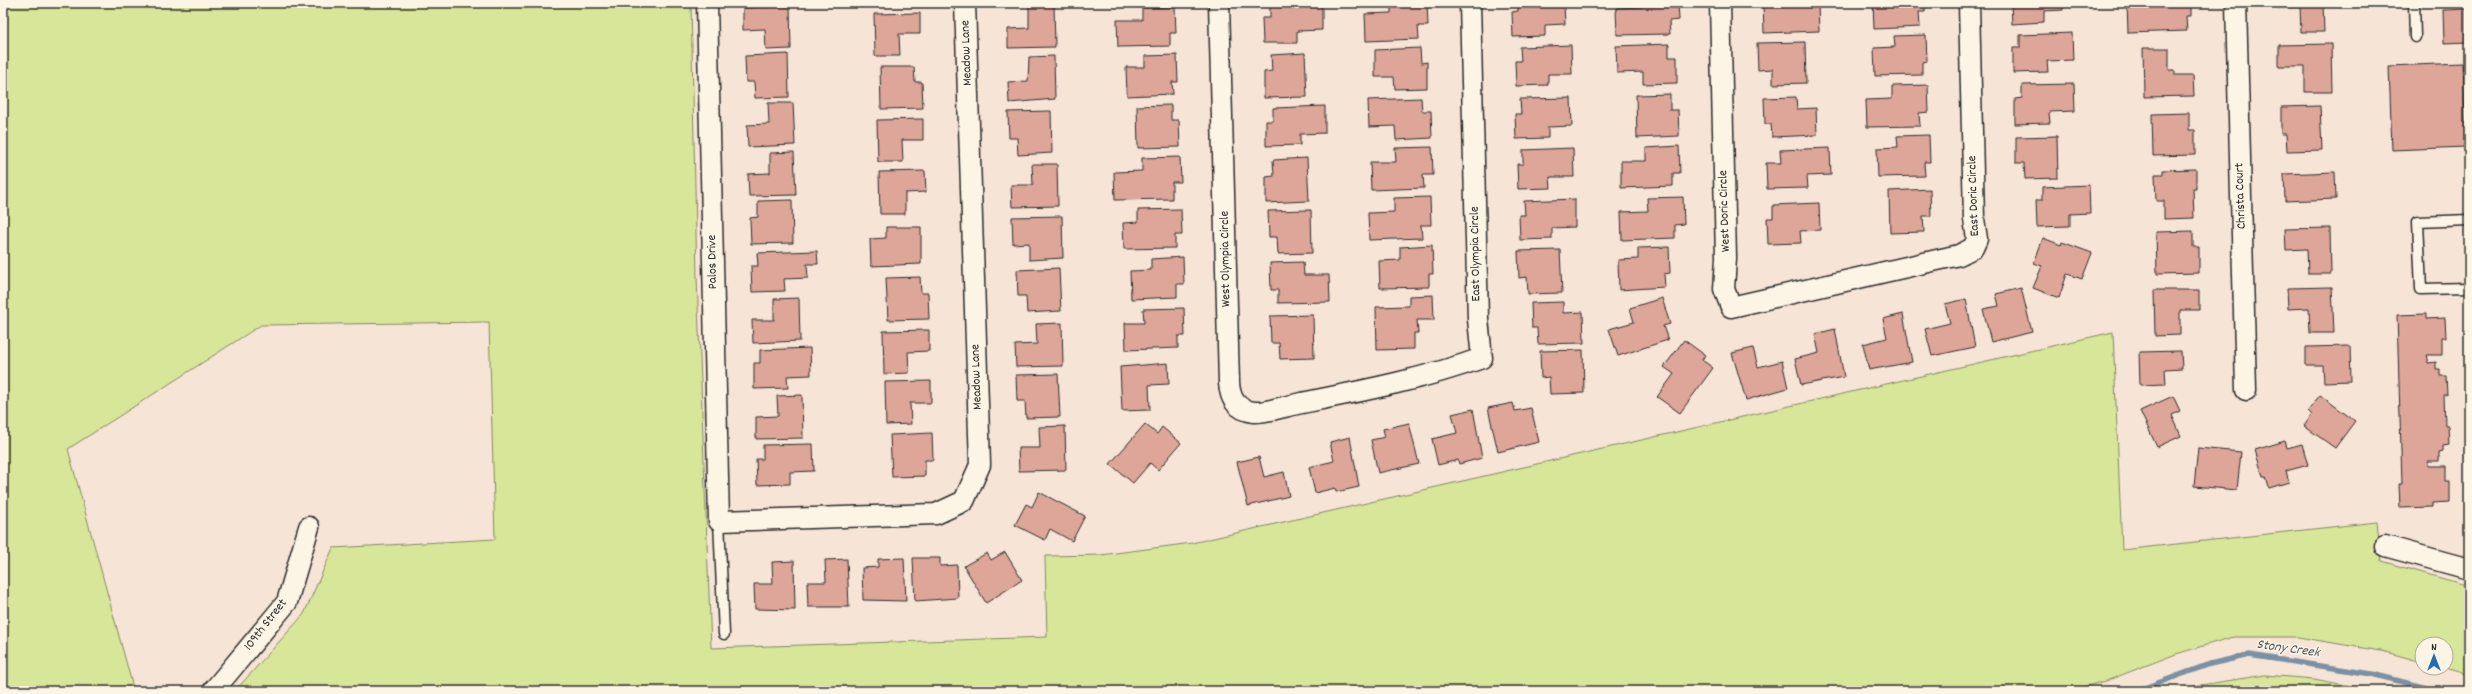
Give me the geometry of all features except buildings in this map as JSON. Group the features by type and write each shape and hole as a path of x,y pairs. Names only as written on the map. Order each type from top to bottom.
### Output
{"street":[{"name":"Palos Drive","path":"707,3 719,521"},
{"name":"Meadow Lane","path":"719,521 936,514 964,501 980,465 965,3"},
{"name":"West Olympia Circle","path":"1219,3 1230,396 1237,406 1254,412 1341,395"},
{"name":"East Olympia Circle","path":"1341,395 1449,370 1482,358 1478,319 1470,3"},
{"name":"West Doric Circle","path":"1720,3 1726,258 1724,289 1731,307 1838,284"},
{"name":"East Doric Circle","path":"1838,284 1959,255 1974,248 1977,239 1974,219 1969,3"},
{"name":"Christa Court","path":"2236,3 2246,390"},
{"name":"109th Street","path":"212,691 287,602 309,527"},
{"path":"2385,546 2469,569"}],"lane":[{"path":"2414,3 2415,37"},
{"path":"2469,220 2418,222 2421,289 2469,288"},
{"path":"719,521 724,634"}],"green space":[{"path":"3,3 691,3 697,277 711,648 1047,637 1045,556 1101,555 1192,543 2113,332 2122,550 2377,522 2381,561 2469,586 2469,675 2454,671 2454,636 2414,636 2414,660 2386,652 2298,637 2233,637 2176,654 2106,681 2066,691 235,691 304,614 333,548 495,539 489,322 261,325 68,449 134,691 3,691"},
{"path":"2265,675 2314,679 2377,691 2182,691 2194,686"}],"waterway":[{"name":"Stony Creek","path":"2136,691 2210,664 2249,655 2372,674 2438,691"}]}
